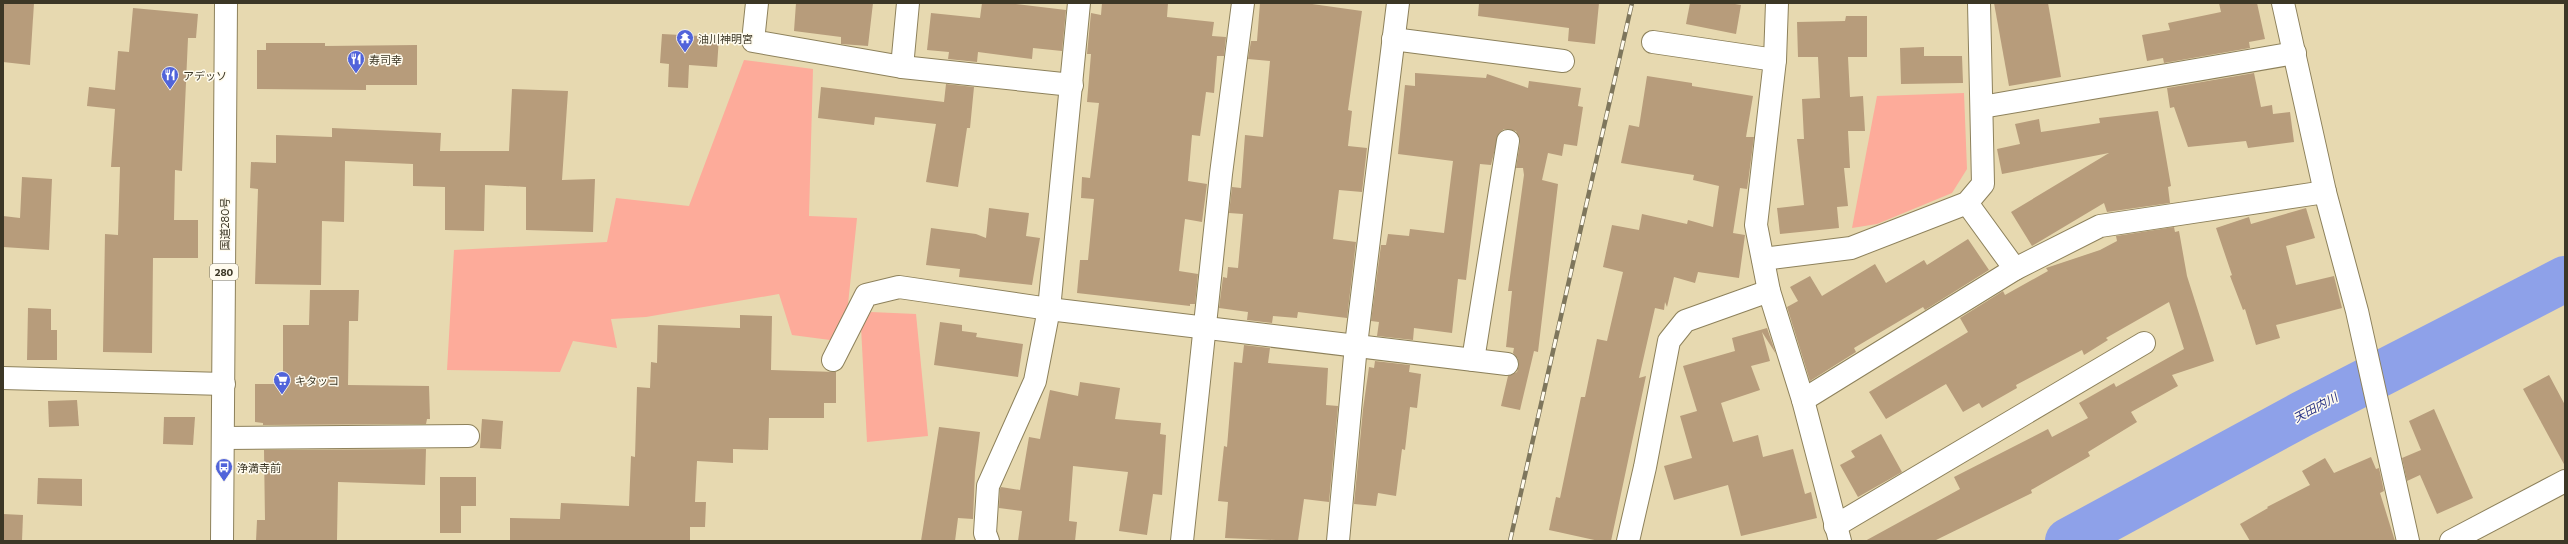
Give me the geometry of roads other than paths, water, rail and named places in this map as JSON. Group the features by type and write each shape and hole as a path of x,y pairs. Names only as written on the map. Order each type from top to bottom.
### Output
{"main road":[{"name":"国道280号","path":"222,541 226,3"},
{"path":"757,3 753,41 902,67 1072,85"},
{"path":"902,67 908,3"},
{"path":"988,541 985,533 988,486 1035,381 1049,308 1079,3"},
{"path":"1182,541 1207,326 1221,174 1243,3"},
{"path":"1338,541 1356,345 1398,3"},
{"path":"1776,3 1775,60 1756,225 1769,291 1803,400 1837,533 2144,343"},
{"path":"1763,259 1851,248 1968,203 1984,184 1979,3"},
{"path":"2283,3 2325,192 2380,410 2408,541"},
{"path":"1393,39 1563,61"},
{"path":"1653,42 1775,60"},
{"path":"1982,107 2295,54"},
{"path":"1473,360 1508,141"},
{"path":"1803,400 2015,269 2100,226 2325,192"},
{"path":"1968,203 2015,269"},
{"path":"833,360 866,295 899,287 1049,308 1207,326 1508,364"},
{"path":"1628,541 1646,467 1669,341 1685,321 1769,291"},
{"path":"3,378 224,384"},
{"path":"223,438 468,436"},
{"path":"2451,541 2565,481"}],"waterway":[{"name":"天田内川","path":"2068,541 2302,414 2565,279"}],"railway":[{"path":"1510,541 1632,3"}],"place":[{"name":"油川神明宮","path":"685,53"},
{"name":"寿司幸","path":"356,74"},
{"name":"アデッソ","path":"170,90"},
{"name":"キタッコ","path":"282,395"},
{"name":"浄満寺前","path":"224,482"}]}
